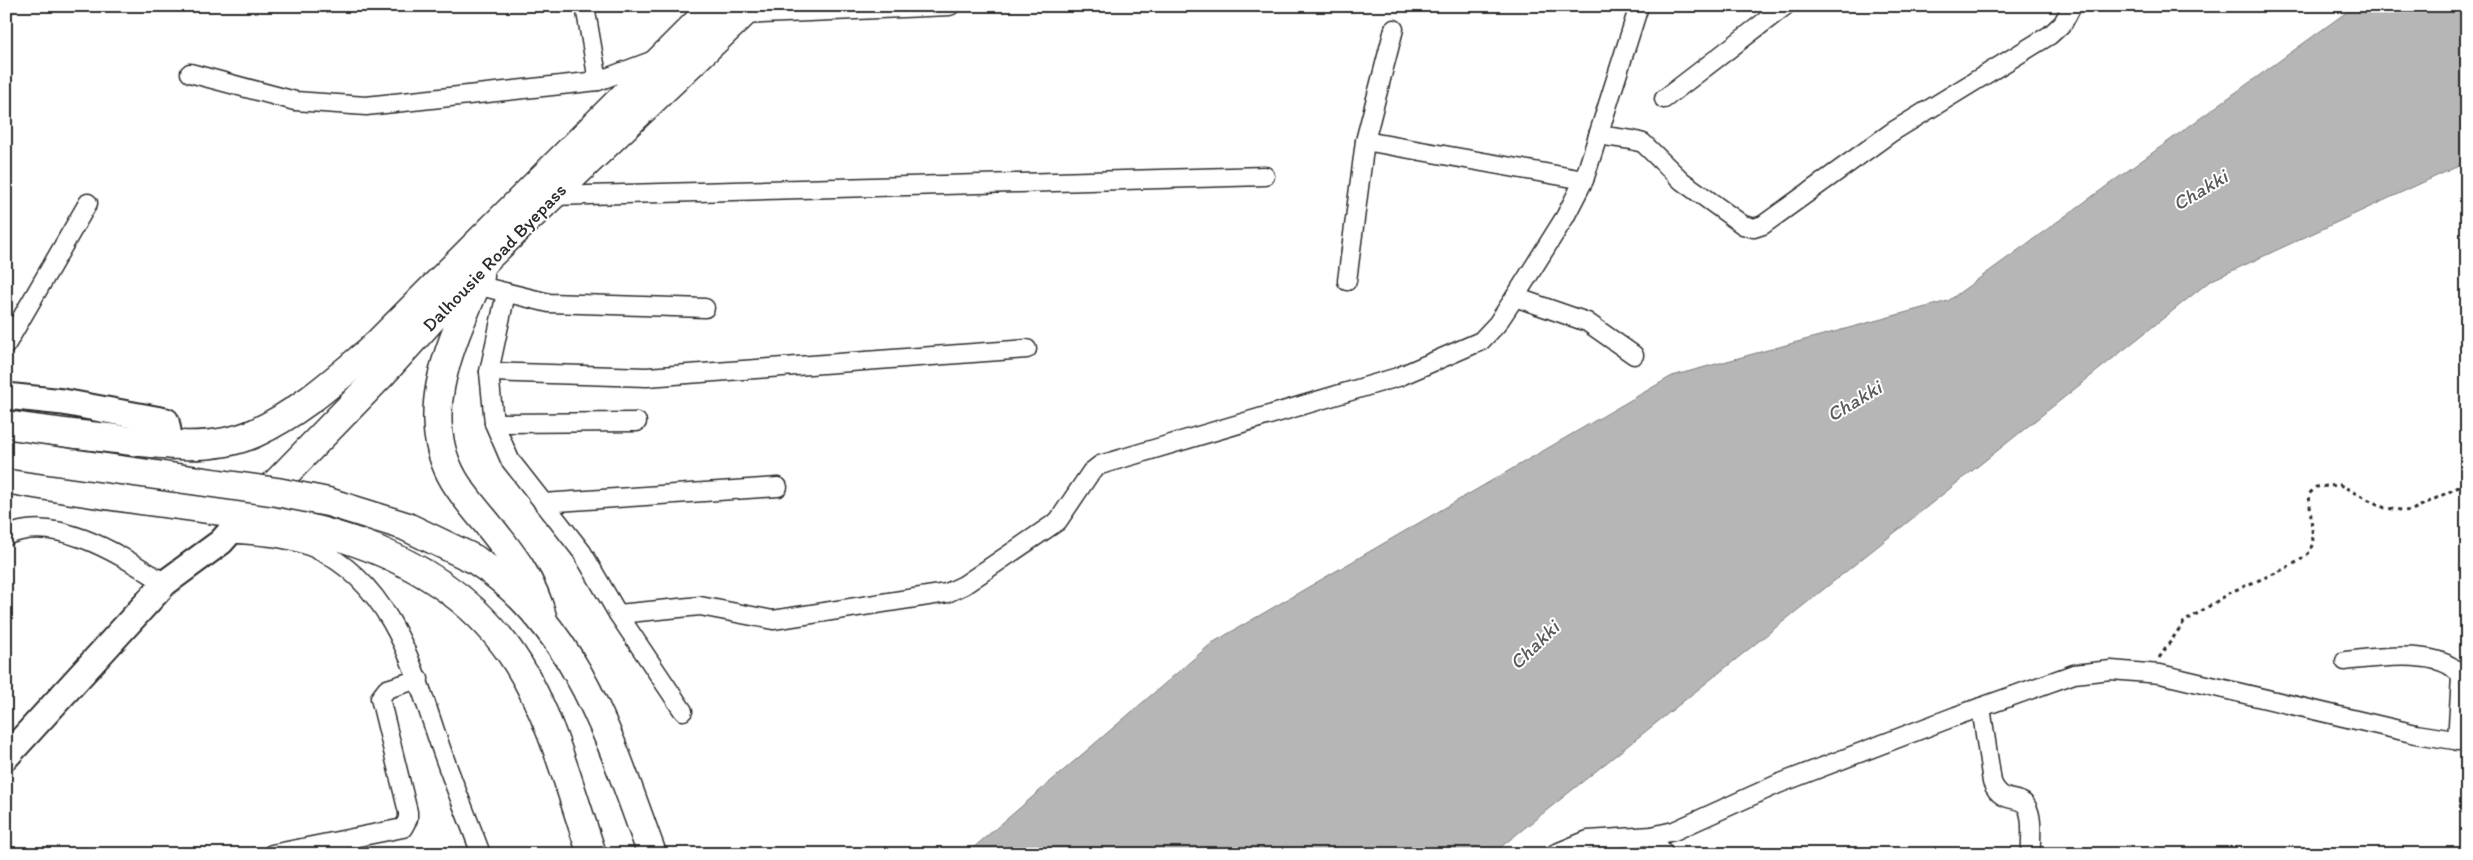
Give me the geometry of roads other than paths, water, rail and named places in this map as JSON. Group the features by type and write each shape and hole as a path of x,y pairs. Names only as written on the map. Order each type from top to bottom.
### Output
{"highway":[{"path":"6,425 171,446 233,441 253,434 279,421 314,398 372,349 661,57 714,6"},
{"name":"Dalhousie Road Byepass","path":"237,524 380,376 488,257 746,11"},
{"path":"488,257 449,348 440,381 437,403 438,431 443,456 454,479 516,559 530,581 543,620"},
{"path":"146,501 170,488 183,472 184,466 171,446"},
{"path":"6,454 277,492 328,502 405,526 474,559 498,574 543,620 584,684 608,735 652,854"},
{"path":"6,479 146,501 237,524 344,537 413,566 448,589 476,612 518,663 535,695 592,854"}],"street":[{"path":"585,6 598,81"},
{"path":"746,11 950,6"},
{"path":"618,614 700,606 756,619 773,620 947,593 964,585 1058,522 1091,472 1100,465 1419,370 1481,341 1497,324 1515,297 1564,217 1584,180 1639,6"},
{"path":"1664,99 1785,6"},
{"path":"1598,135 1643,143 1682,181 1743,225 1754,228 1763,226 1892,132 2050,35 2063,22 2072,6"},
{"path":"1347,282 1365,141 1394,29"},
{"path":"190,73 295,101 366,106 598,81 661,57"},
{"path":"1365,141 1584,180"},
{"path":"552,196 1265,176"},
{"path":"6,345 88,203"},
{"path":"476,285 550,303 705,308"},
{"path":"506,293 489,372 494,423 510,460 582,552 618,614 683,711"},
{"path":"1515,297 1588,322 1634,355"},
{"path":"489,372 647,377 1027,349"},
{"path":"6,396 62,402 166,421 171,446"},
{"path":"494,423 637,422"},
{"path":"543,503 778,486"},
{"path":"6,757 164,582 221,542 237,524 314,548 348,569 372,591 395,627 419,679 443,755 481,854"},
{"path":"6,536 21,531 36,530 74,535 112,550 164,582"},
{"path":"1554,854 1588,840 1652,836 1674,831 1778,784 2074,674 2111,670 2150,674 2416,734 2462,741 2460,677 2456,668 2448,664 2412,657 2345,661"},
{"path":"272,854 403,828 408,819 408,812 380,698 387,689 419,679"},
{"path":"1982,707 1992,782 1996,791 2002,797 2021,802 2027,806 2030,814 2031,854"},
{"path":"1652,836 1664,854"}],"water":[{"name":"Chakki","path":"2355,6 2467,6 2467,162 2210,281 1492,854 966,854 1212,643 1672,376 1948,301"}]}
